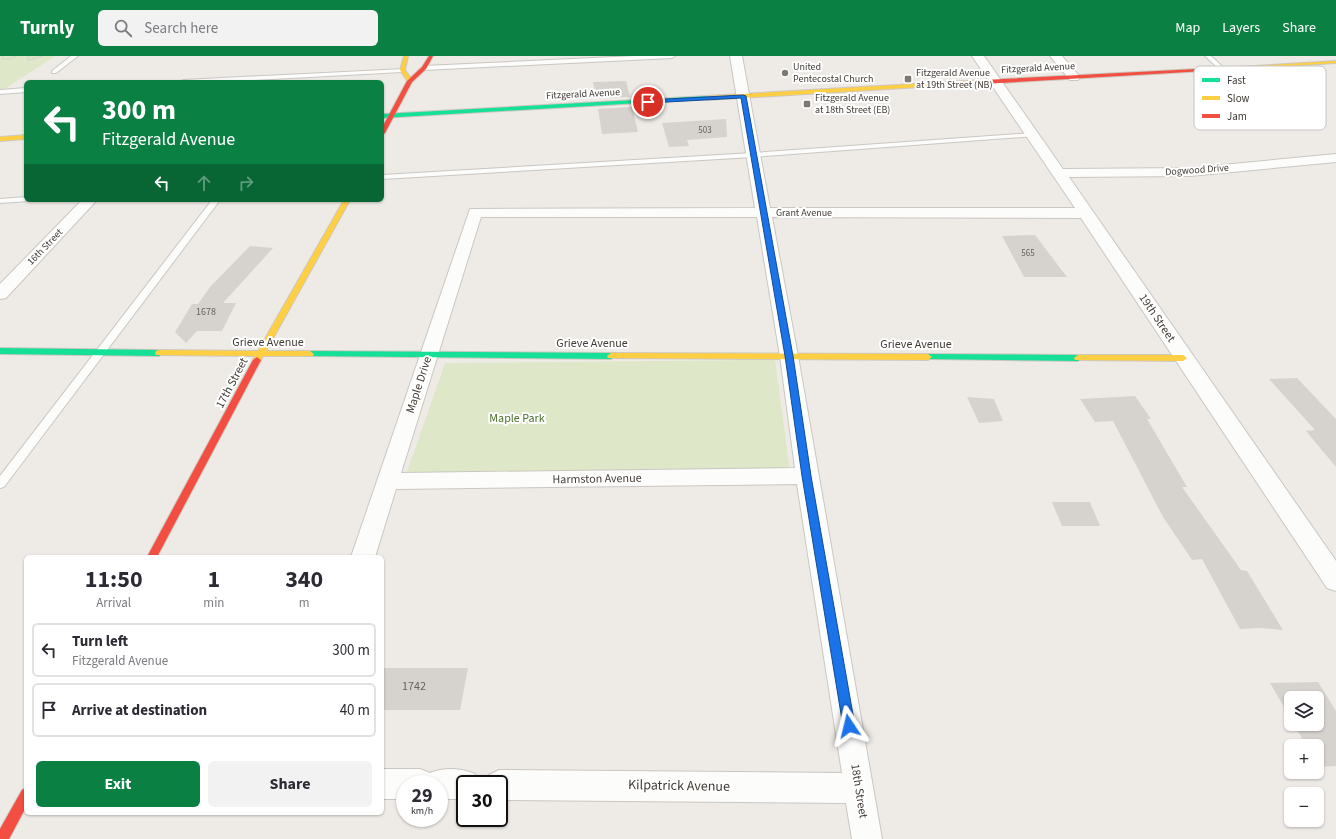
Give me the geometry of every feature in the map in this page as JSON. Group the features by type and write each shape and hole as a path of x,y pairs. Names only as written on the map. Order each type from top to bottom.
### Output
{"street":[{"path":"406,56 402,70 410,81"},
{"path":"384,126 387,116 410,81 424,68 431,56"},
{"name":"18th Street","path":"736,56 789,356 807,476 867,839"},
{"name":"19th Street","path":"978,56 1336,581"},
{"path":"1056,56 1074,77"},
{"name":"Fitzgerald Avenue","path":"1271,66 1336,62"},
{"name":"Fitzgerald Avenue","path":"387,116 1194,71"},
{"path":"0,139 24,137"},
{"name":"Dogwood Drive","path":"1058,173 1190,172 1336,158"},
{"name":"16th Street","path":"0,294 88,202"},
{"name":"17th Street","path":"153,555 261,354 346,202"},
{"name":"Grant Avenue","path":"475,212 1086,213"},
{"name":"Maple Drive","path":"364,555 475,212"},
{"name":"Grieve Avenue","path":"0,351 261,354 1183,358"},
{"name":"Harmston Avenue","path":"387,481 807,476"},
{"path":"384,784 396,784"},
{"name":"Kilpatrick Avenue","path":"508,785 859,788"},
{"path":"2,839 24,798"}],"lane":[{"path":"54,72 75,56"},
{"path":"424,68 672,56"},
{"path":"1208,56 1219,66"},
{"path":"220,80 402,70"},
{"path":"0,92 24,90"},
{"path":"384,177 753,155 1033,135"},
{"path":"0,201 24,199"},
{"path":"0,484 214,202"}],"path":[{"path":"3,56 2,59 6,60 16,56"},
{"path":"30,56 27,58 28,60 43,56"}],"green space":[{"path":"0,56 55,56 0,92"},
{"name":"Maple Park","path":"775,360 790,471 406,475 445,363"}],"building":[{"path":"626,81 630,97 596,98 593,82"},
{"path":"632,107 638,132 602,134 598,109"},
{"path":"726,119 727,137 687,140 689,146 669,147 662,123"},
{"path":"1035,235 1067,277 1024,277 1002,236"},
{"path":"250,246 273,248 223,303 236,303 222,331 197,331 186,343 175,332 192,304 198,304 210,287"},
{"path":"1297,378 1336,419 1336,467 1306,431 1315,430 1269,379"},
{"path":"1135,396 1151,419 1147,419 1187,487 1182,487 1241,570 1247,571 1283,630 1261,628 1240,629 1202,559 1192,560 1163,517 1113,421 1095,422 1080,399"},
{"path":"967,397 994,399 1003,421 979,423"},
{"path":"1052,502 1090,502 1100,526 1062,526"},
{"path":"384,668 468,668 460,710 384,710"},
{"path":"1318,682 1324,691 1284,691 1284,707 1270,683"},
{"path":"1324,692 1336,711 1336,766 1324,767 1324,739 1302,739 1298,731 1324,731"}],"traffic: fast":[{"path":"384,116 707,98"},
{"path":"0,351 159,353"},
{"path":"310,354 611,356"},
{"path":"928,357 1078,358"}],"traffic: slow":[{"path":"406,56 402,70 410,81"},
{"path":"1271,66 1336,62"},
{"path":"707,98 983,82"},
{"path":"0,139 24,137"},
{"path":"257,360 346,202"},
{"path":"159,353 310,354"},
{"path":"611,356 928,357"},
{"path":"1078,358 1183,358"}],"traffic: jam":[{"path":"384,129 410,81 424,68 431,56"},
{"path":"983,82 1194,70"},
{"path":"153,555 257,360"},
{"path":"2,839 24,798"}],"place":[{"name":"United Pentecostal Church","path":"785,73"},
{"name":"Fitzgerald Avenue at 19th Street (NB)","path":"908,79"},
{"name":"Fitzgerald Avenue at 18th Street (EB)","path":"807,104"}],"route":[{"path":"648,102 743,96 789,356 807,476 849,726"}]}
